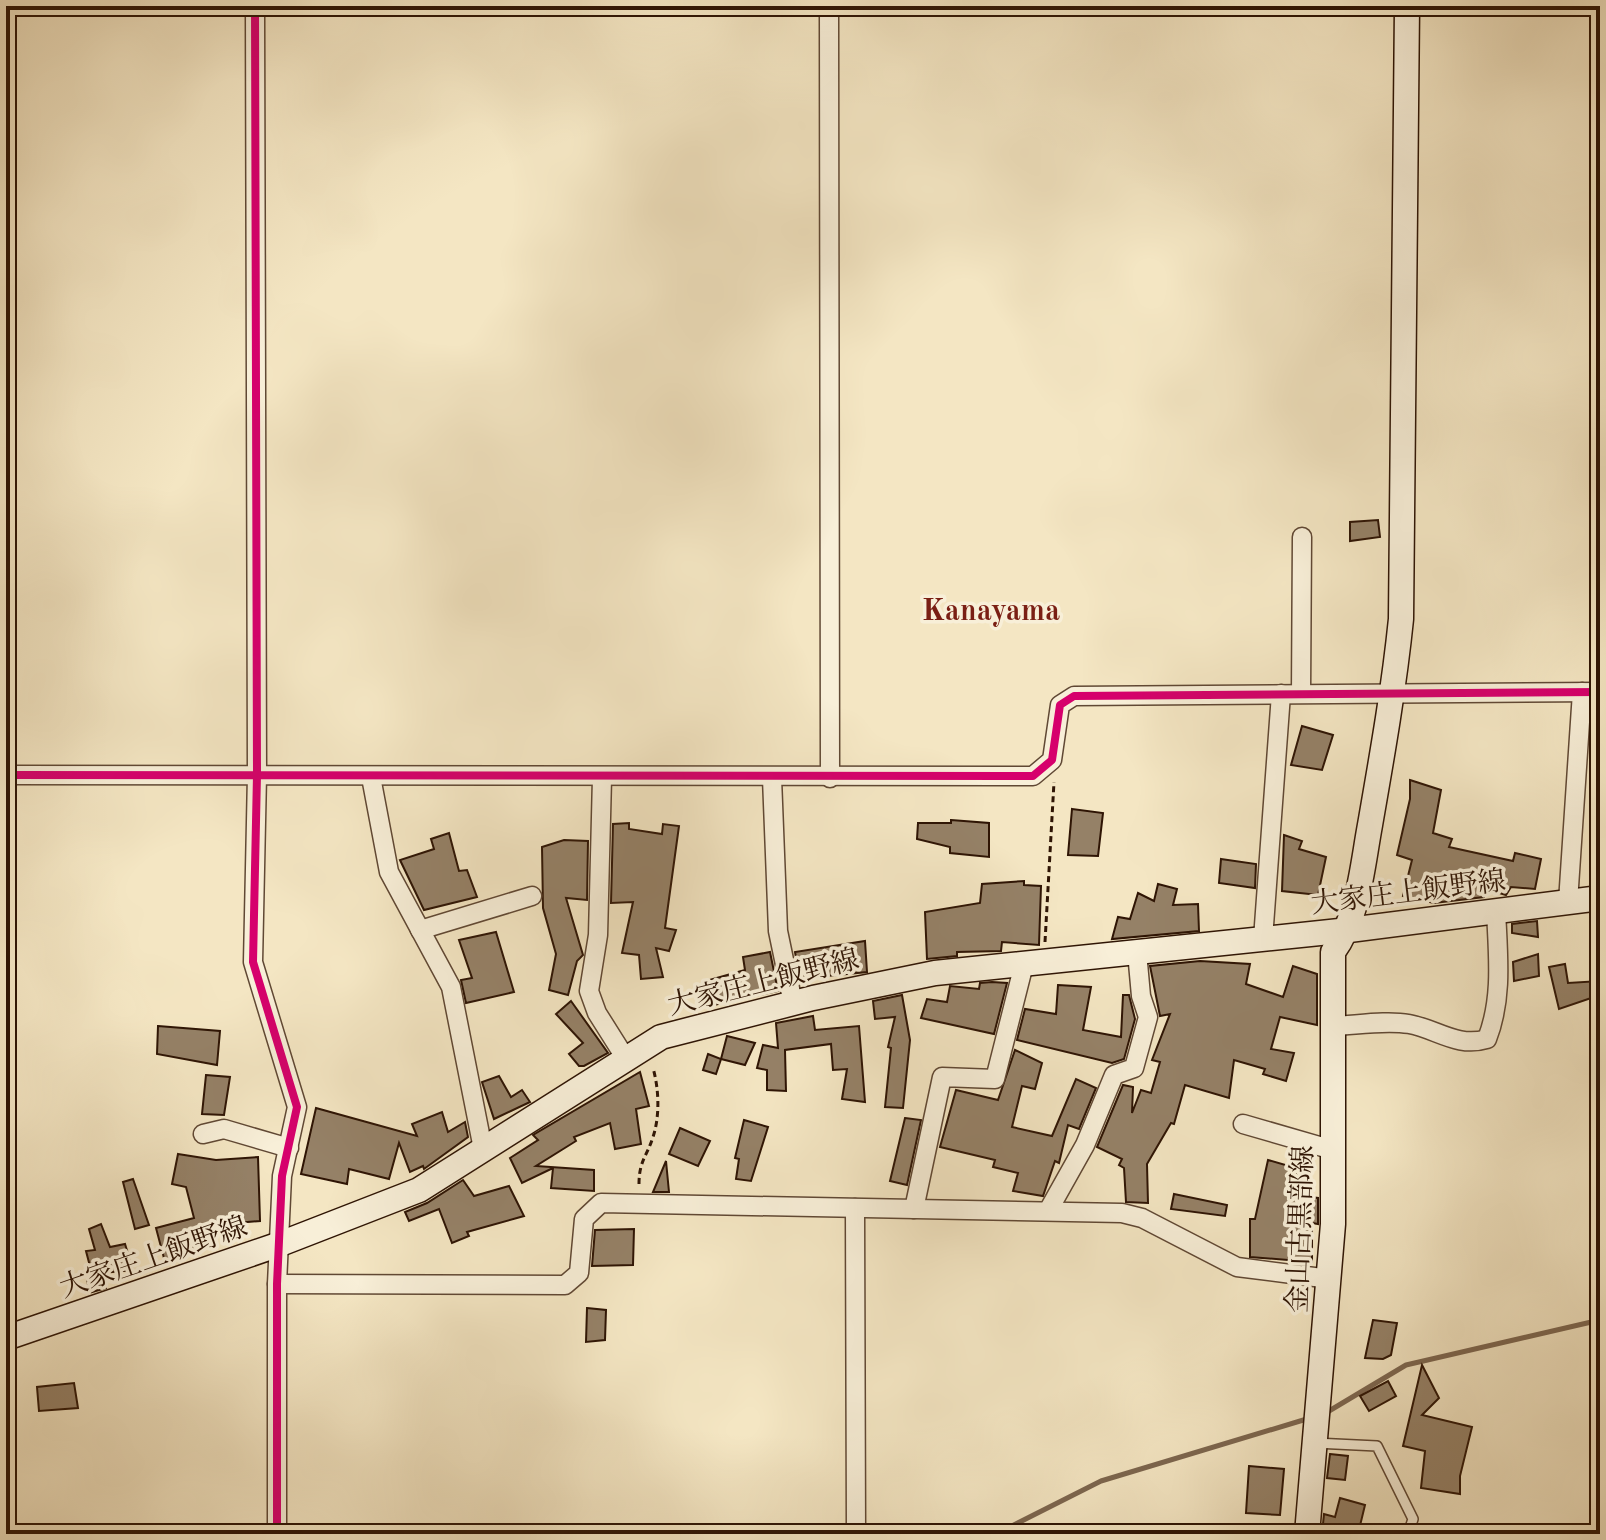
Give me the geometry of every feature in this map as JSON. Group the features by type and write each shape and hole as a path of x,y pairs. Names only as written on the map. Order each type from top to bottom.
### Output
{"main road":[{"name":"金山古黒部線","path":"1307,1534 1330,1279 1333,952 1349,930 1394,693 1404,549 1407,6"},
{"name":"大家庄上飯野線","path":"6,1338 280,1244 419,1190 661,1037 880,982 1349,930 1600,898"}],"street":[{"path":"255,6 257,775 253,962 297,1107 282,1176 277,1284 277,1534"},
{"path":"829,6 830,778"},
{"path":"1301,693 1302,537"},
{"path":"6,775 602,778 1033,776 1052,760 1060,705 1074,696 1591,692 1568,902"},
{"path":"1263,939 1281,694"},
{"path":"371,777 389,872 451,987 483,1149"},
{"path":"602,778 598,935 589,991 597,1013 626,1059"},
{"path":"772,778 778,931 793,1003"},
{"path":"420,930 532,896"},
{"path":"1334,1026 1409,1024 1454,1040 1474,1043 1487,1039 1496,1015 1499,987 1496,911"},
{"path":"1048,1211 1085,1145 1114,1075 1134,1068 1148,1017 1141,996 1137,952"},
{"path":"914,1209 942,1077 995,1079 1034,963"},
{"path":"1243,1124 1333,1150"},
{"path":"203,1134 224,1129 289,1148"},
{"path":"277,1284 565,1285 579,1273 584,1219 601,1203 1122,1213 1142,1218 1237,1267 1330,1279"},
{"path":"855,1208 856,1534"}],"lane":[{"path":"1315,1443 1377,1446 1413,1519 1408,1534"}],"path":[{"path":"1034,963 1055,798 1052,760"},
{"path":"638,1204 639,1166 653,1138 658,1089 647,1046"}],"building":[{"path":"1378,520 1380,537 1350,541 1350,522"},
{"path":"1302,726 1333,735 1322,770 1291,765"},
{"path":"1410,780 1441,790 1433,833 1452,839 1449,847 1513,861 1515,853 1541,859 1535,889 1511,887 1506,895 1486,889 1484,897 1434,903 1403,896 1412,860 1397,855 1410,799"},
{"path":"1072,809 1103,813 1098,856 1068,855"},
{"path":"951,820 989,823 989,857 950,853 950,847 917,839 918,823 951,823"},
{"path":"629,823 629,829 662,834 663,824 679,826 665,928 676,930 669,951 656,948 663,977 641,979 639,955 622,953 633,902 611,903 613,824"},
{"path":"449,833 459,871 467,870 477,897 424,910 400,860 434,849 431,839"},
{"path":"1284,835 1302,841 1299,849 1326,857 1318,895 1282,891"},
{"path":"564,840 588,841 587,900 566,898 583,955 577,961 568,995 549,990 556,954 543,908 542,847"},
{"path":"1221,859 1256,864 1255,888 1219,883"},
{"path":"1024,881 1024,885 1041,886 1039,945 1002,942 1001,951 957,952 957,956 927,959 925,912 980,903 982,884"},
{"path":"1158,884 1177,889 1173,905 1198,904 1199,931 1112,939 1118,917 1130,919 1138,893 1154,901"},
{"path":"1537,921 1538,937 1512,933 1512,924"},
{"path":"496,932 514,992 466,1003 461,980 472,978 459,940"},
{"path":"865,941 867,972 806,978 807,982 801,984 795,952"},
{"path":"770,952 778,991 709,1006 706,981 745,970 743,957"},
{"path":"1538,954 1539,976 1514,981 1513,962"},
{"path":"1200,961 1250,964 1246,984 1283,997 1293,966 1317,974 1317,1025 1280,1017 1271,1049 1294,1053 1286,1081 1263,1074 1265,1069 1234,1060 1229,1098 1185,1085 1174,1124 1171,1123 1147,1164 1148,1203 1126,1202 1124,1168 1119,1165 1122,1159 1097,1147 1123,1085 1133,1087 1132,1113 1141,1090 1151,1093 1160,1062 1152,1060 1170,1014 1160,1016 1150,966"},
{"path":"1565,964 1568,983 1600,981 1600,995 1559,1009 1549,967"},
{"path":"980,983 1007,983 994,1034 921,1018 927,999 947,1002 950,986 979,989"},
{"path":"1058,985 1091,987 1083,1030 1121,1037 1123,995 1129,995 1135,1019 1124,1059 1112,1063 1017,1040 1025,1009 1056,1014"},
{"path":"902,995 910,1040 903,1108 885,1107 891,1048 888,1047 895,1017 875,1019 873,1001"},
{"path":"571,1001 608,1053 584,1066 579,1066 569,1054 583,1043 556,1014"},
{"path":"813,1016 815,1030 859,1026 865,1102 842,1099 847,1069 833,1070 831,1044 785,1050 786,1091 767,1090 767,1070 757,1068 763,1045 778,1048 776,1023"},
{"path":"158,1026 220,1031 217,1065 157,1054"},
{"path":"727,1036 755,1043 745,1065 721,1059"},
{"path":"1015,1050 1042,1063 1035,1089 1022,1086 1012,1127 1052,1136 1076,1079 1096,1088 1079,1129 1068,1125 1059,1163 1055,1161 1043,1196 1013,1191 1018,1173 993,1167 995,1160 940,1147 956,1090 998,1100"},
{"path":"708,1054 721,1059 716,1074 703,1070"},
{"path":"640,1072 649,1106 636,1109 641,1144 615,1149 610,1123 574,1137 576,1141 536,1166 594,1170 594,1191 551,1188 553,1168 522,1183 510,1158 538,1140 533,1135"},
{"path":"206,1075 230,1077 224,1115 202,1114"},
{"path":"499,1076 511,1097 522,1090 530,1102 494,1119 482,1082"},
{"path":"316,1108 417,1136 412,1124 442,1112 448,1132 465,1122 468,1137 424,1169 423,1166 410,1172 399,1143 389,1179 349,1169 347,1184 301,1174"},
{"path":"905,1118 921,1120 907,1185 890,1181"},
{"path":"744,1120 768,1127 751,1181 736,1179 739,1159 735,1158"},
{"path":"680,1128 710,1141 698,1166 669,1154"},
{"path":"178,1154 216,1160 258,1157 260,1221 214,1225 216,1230 194,1237 197,1251 165,1262 156,1228 194,1218 186,1187 172,1184"},
{"path":"1268,1160 1299,1169 1292,1195 1318,1198 1318,1224 1312,1223 1312,1262 1250,1257 1250,1219 1255,1219"},
{"path":"666,1161 669,1192 653,1192"},
{"path":"133,1179 149,1225 135,1229 123,1182"},
{"path":"463,1180 474,1196 509,1186 524,1216 467,1232 469,1236 452,1243 439,1209 409,1221 405,1212 427,1203"},
{"path":"1174,1194 1227,1205 1225,1216 1171,1209"},
{"path":"101,1224 110,1247 125,1244 133,1270 92,1274 86,1251 95,1250 89,1229"},
{"path":"634,1229 633,1265 592,1266 595,1230"},
{"path":"103,1276 106,1288 89,1293 87,1277"},
{"path":"587,1308 606,1310 605,1340 586,1342"},
{"path":"1373,1320 1397,1323 1391,1355 1383,1359 1365,1358"},
{"path":"1422,1365 1439,1398 1422,1415 1472,1427 1460,1476 1460,1494 1421,1488 1425,1451 1403,1446"},
{"path":"1388,1381 1396,1396 1369,1411 1360,1396"},
{"path":"74,1383 78,1408 39,1411 37,1387"},
{"path":"1330,1454 1348,1456 1345,1480 1327,1478"},
{"path":"1249,1466 1284,1469 1280,1515 1246,1513"},
{"path":"1340,1498 1365,1505 1358,1534 1322,1534 1324,1514 1335,1517"}],"waterway":[{"path":"1324,1414 1406,1365 1600,1320"},
{"path":"996,1534 1101,1481 1310,1418"}],"cycle path":[{"path":"255,6 257,775 253,962 297,1107 282,1176 277,1284 277,1534"},
{"path":"6,775 1033,776 1052,760 1060,705 1074,696 1600,692"}],"district":[{"name":"Kanayama","path":"991,610"}]}
